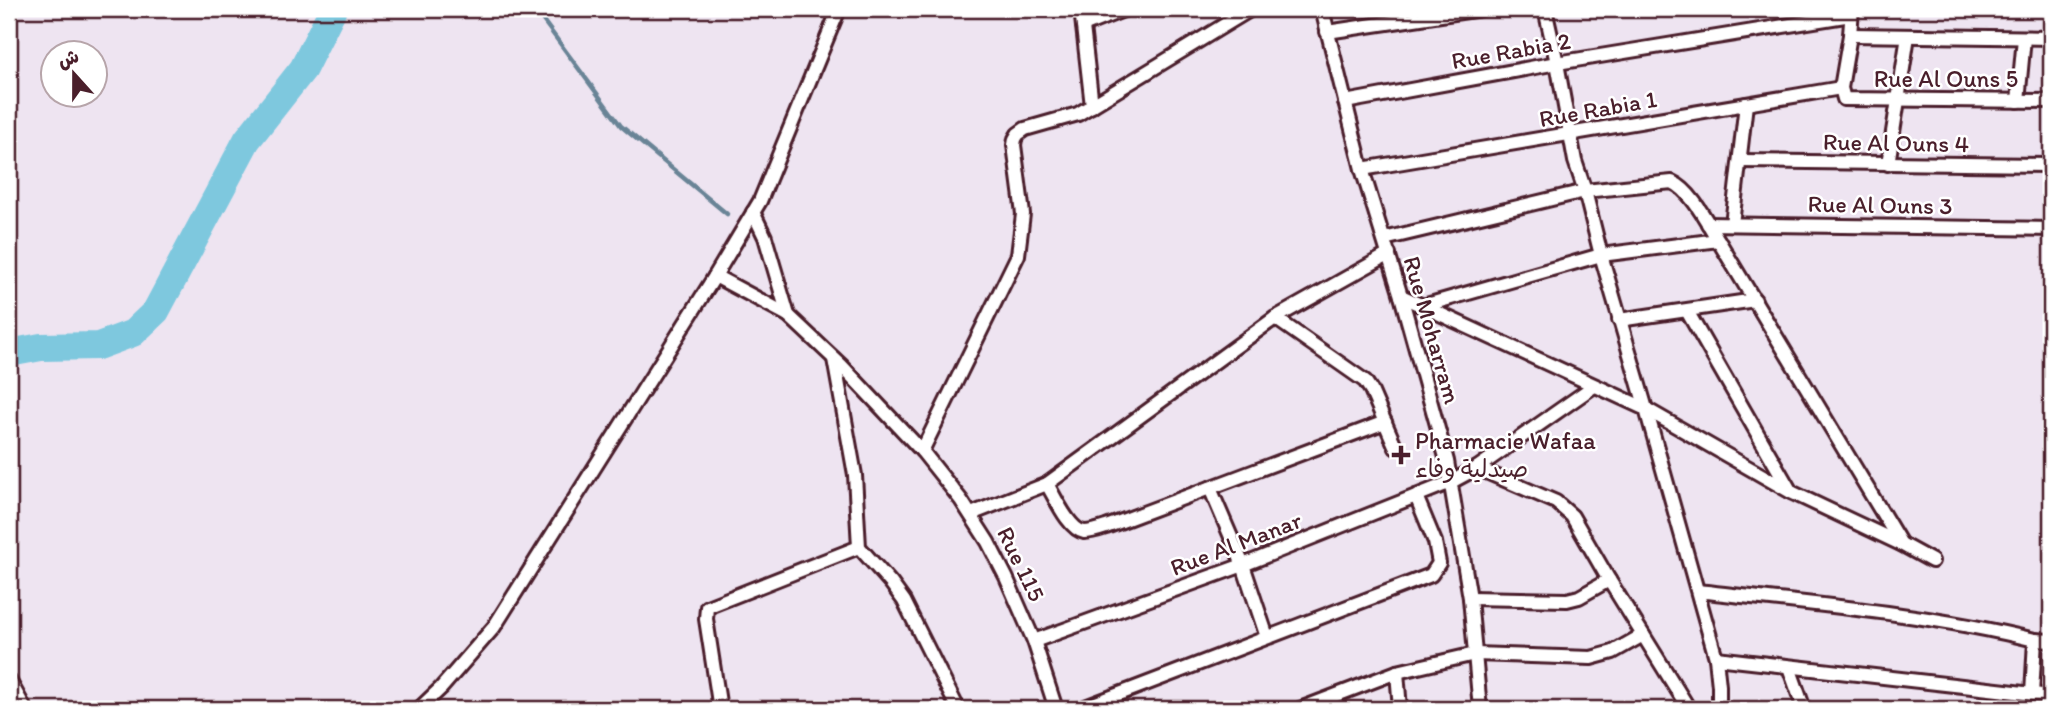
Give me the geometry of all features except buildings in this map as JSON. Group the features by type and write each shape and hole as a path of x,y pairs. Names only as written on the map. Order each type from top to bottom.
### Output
{"street":[{"path":"419,709 494,627 760,201 839,9"},
{"path":"1081,9 1092,106"},
{"path":"1083,26 1126,9"},
{"path":"922,452 1018,256 1023,214 1015,139 1026,130 1078,114 1251,9"},
{"name":"Rue Moharram","path":"1322,9 1362,169 1430,397 1451,482 1470,598 1480,709"},
{"path":"1327,32 1480,9"},
{"path":"1545,9 1575,162 1716,658 1719,709"},
{"path":"1842,92 1852,12"},
{"name":"Rue Rabia 2","path":"1345,102 1852,12"},
{"path":"1850,36 2051,38"},
{"path":"1888,164 1908,36"},
{"path":"2018,101 2024,38"},
{"name":"Rue Al Ouns 5","path":"1842,92 1846,100 2051,101"},
{"name":"Rue Rabia 1","path":"1362,169 1746,104 1842,92"},
{"path":"1732,224 1746,104"},
{"name":"Rue Al Ouns 4","path":"1740,161 2051,165"},
{"path":"1384,239 1585,191 1672,182 1684,189 1755,300 1901,544"},
{"path":"753,212 765,237 788,315"},
{"name":"Rue Al Ouns 3","path":"1708,224 2051,229"},
{"path":"1423,306 1601,255 1718,240"},
{"path":"971,514 1047,484 1275,318 1389,254"},
{"path":"715,276 788,315"},
{"path":"1401,296 1646,409 1791,492 1932,561"},
{"path":"1619,320 1755,300"},
{"path":"1687,310 1791,492"},
{"name":"Rue 115","path":"788,315 834,359 922,452 971,514 988,542 1034,641 1056,709"},
{"path":"1275,318 1365,381 1396,448"},
{"path":"834,359 855,475 859,547 904,601 958,709"},
{"name":"Rue Al Manar","path":"1034,641 1243,565 1451,482 1477,468 1594,386"},
{"path":"1047,484 1066,517 1076,529 1086,532 1107,527 1385,422"},
{"path":"1477,468 1561,505 1572,516 1689,709"},
{"path":"1210,488 1243,565 1267,636"},
{"path":"1080,709 1431,575 1438,563 1435,542 1416,496"},
{"path":"720,709 706,619 707,607 859,547"},
{"path":"1470,598 1567,600 1579,597 1609,580"},
{"path":"1698,591 1980,627 2035,640 2051,641"},
{"path":"1300,709 1397,672 1475,654 1591,658 1613,652 1643,635"},
{"path":"2032,694 2035,640"},
{"path":"1716,658 2051,696"},
{"path":"1789,667 1804,709"},
{"path":"1397,672 1400,709"},
{"path":"9,680 25,709"}],"waterway":[{"path":"9,353 41,347 98,346 133,333 156,311 247,140 303,69 333,9"},
{"path":"538,9 542,19 621,126 727,214"}],"place":[{"name":"Pharmacie Wafaa صيدلية وفاء","path":"1401,455"}]}
